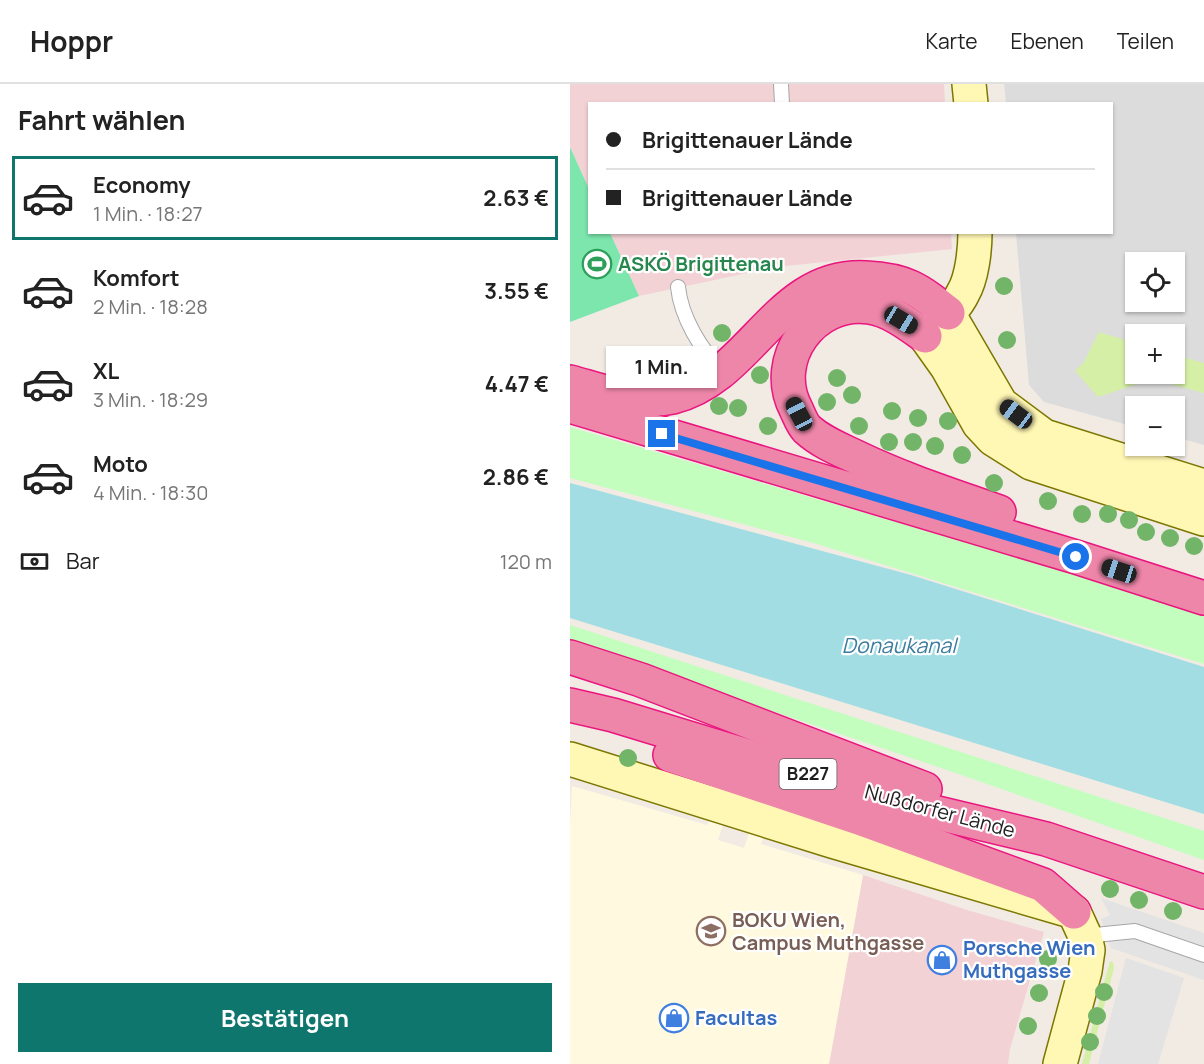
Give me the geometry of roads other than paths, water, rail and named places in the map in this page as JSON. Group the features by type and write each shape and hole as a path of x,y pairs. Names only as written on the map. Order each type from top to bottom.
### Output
{"highway":[{"path":"570,382 635,399 672,397 705,384 722,371 791,303 810,290 833,280 888,279 918,290 936,325"},
{"path":"936,325 891,315 869,307 853,306 841,309 813,323 793,350 787,380 792,401 806,428 837,448 896,476 1048,529 1076,557"},
{"path":"570,406 1076,557 1204,598"},
{"path":"570,657 641,680 931,791 1046,839"},
{"name":"Nußdorfer Lände","path":"570,705 613,715 925,810 1046,839 1204,891"},
{"path":"570,718 607,734 859,818 1043,885 1080,924"}],"main road":[{"path":"969,84 971,102"},
{"path":"936,325 964,292 975,251 975,234"},
{"path":"936,325 1001,404 1044,436 1204,486"},
{"path":"936,325 947,367 979,424 993,439 1031,463 1204,519"},
{"path":"570,759 832,841 1080,924 1088,950 1085,970 1060,1064"}],"lane":[{"path":"781,84 782,102"},
{"path":"678,288 680,304 688,320 713,362 722,371"},
{"path":"1080,924 1135,931 1204,955"}],"water":[{"name":"Donaukanal","path":"570,483 911,575 1204,667 1204,814 570,618"}],"place":[{"name":"ASKÖ Brigittenau","path":"597,264"},
{"name":"BOKU Wien, Campus Muthgasse","path":"711,931"},
{"name":"Porsche Wien Muthgasse","path":"942,960"},
{"name":"Facultas","path":"674,1018"}]}
